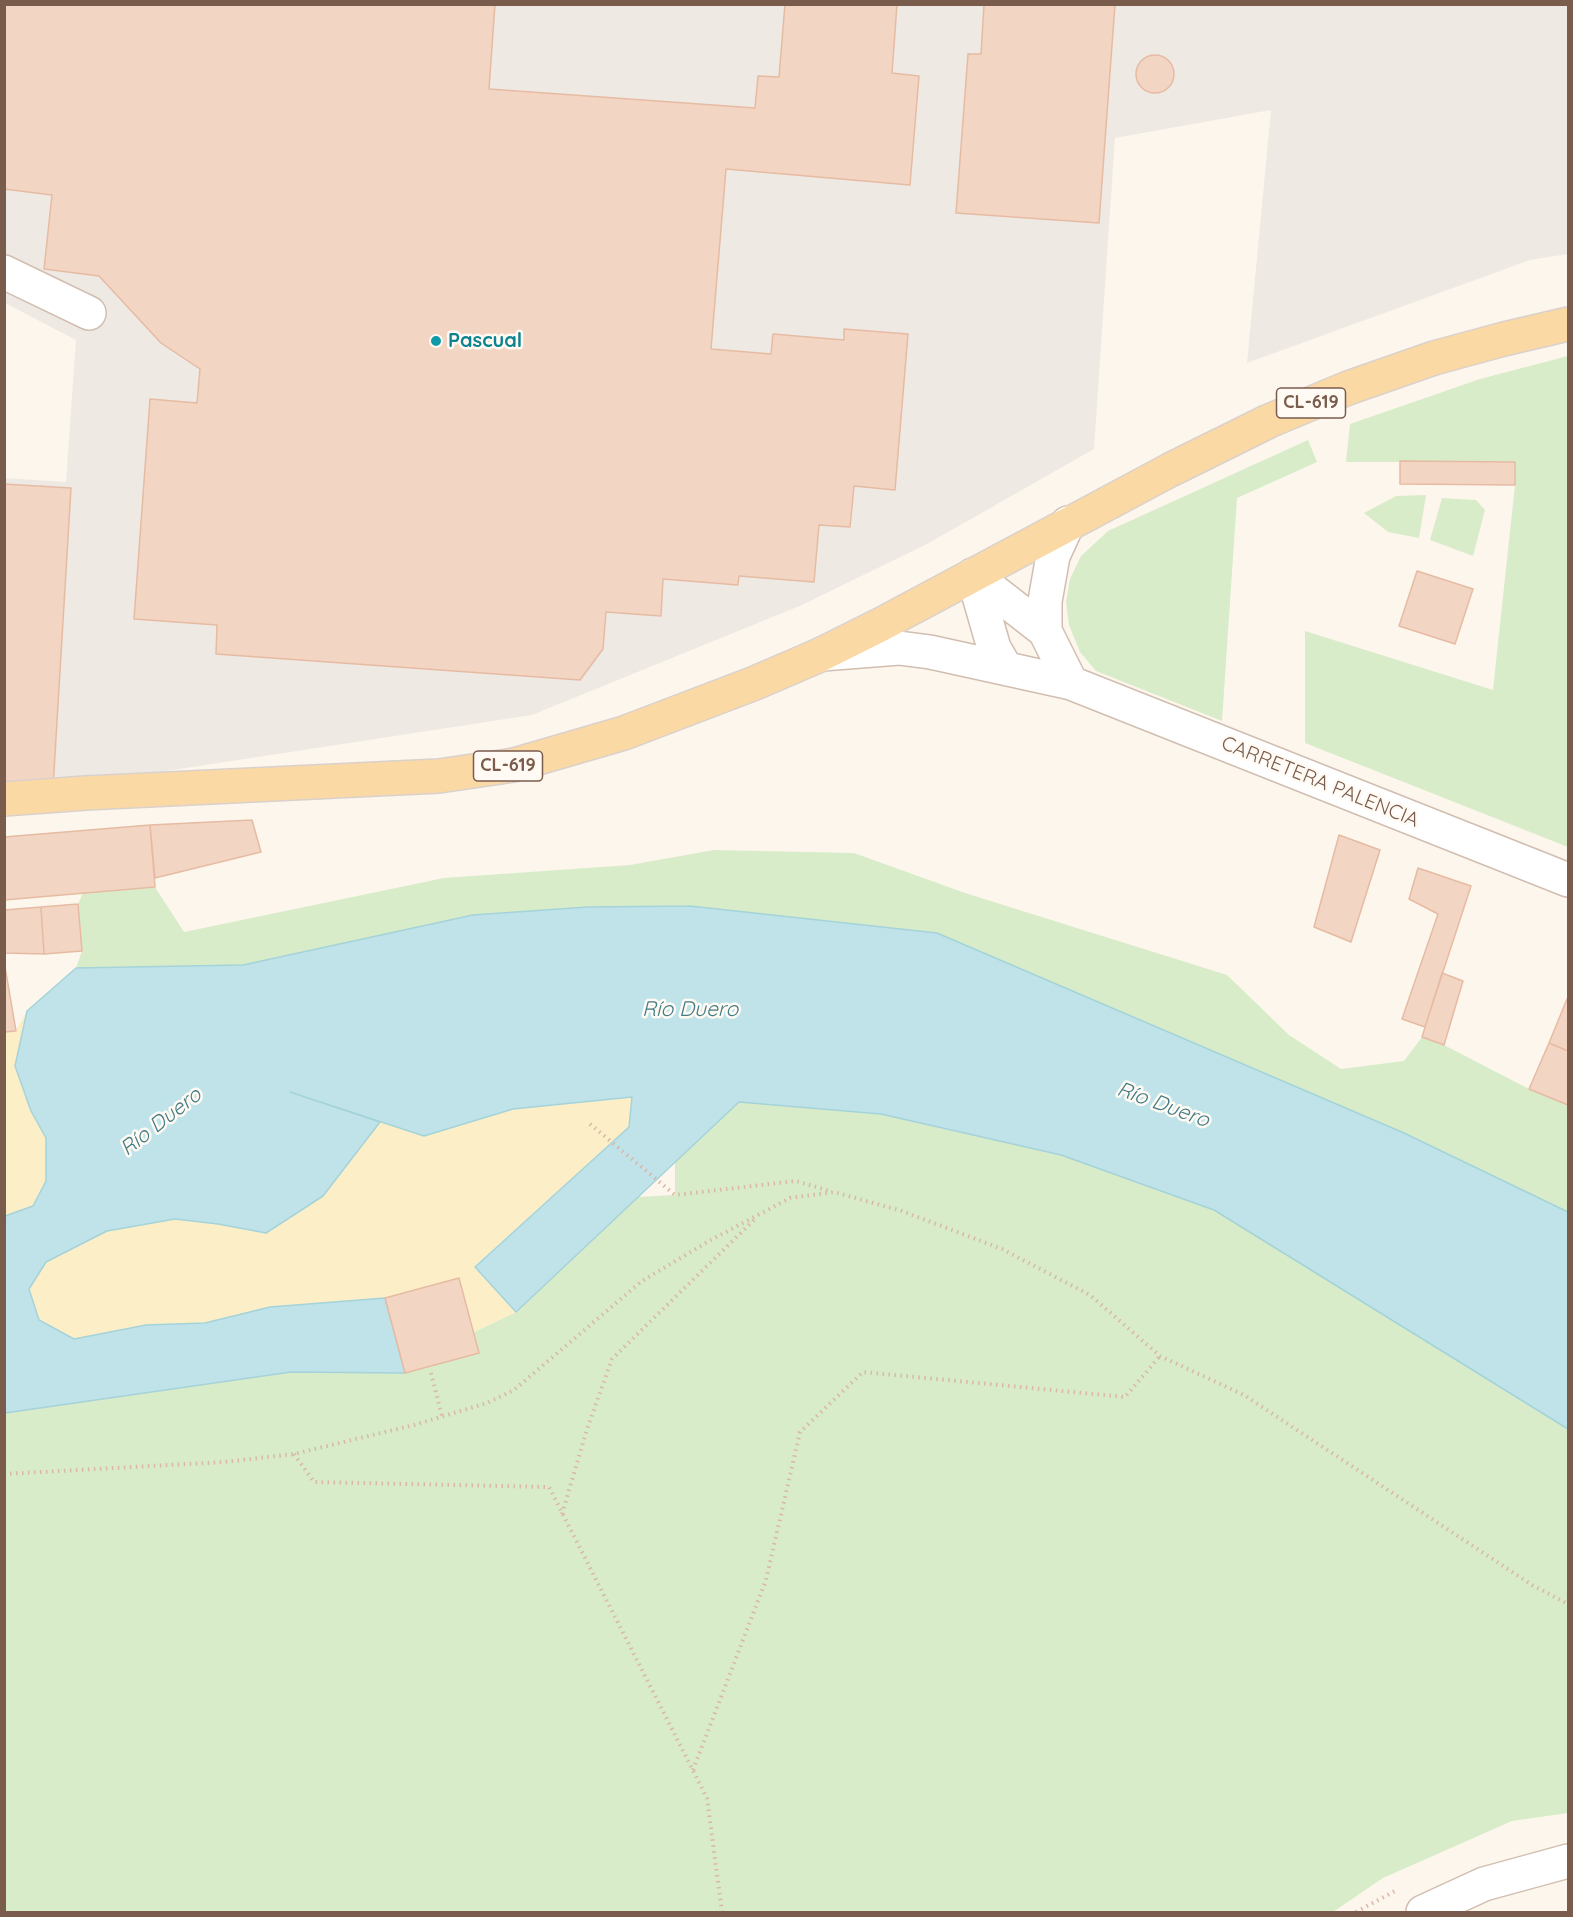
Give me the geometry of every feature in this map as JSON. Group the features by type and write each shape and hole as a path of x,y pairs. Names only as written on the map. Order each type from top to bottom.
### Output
{"main road":[{"name":"CL-619","path":"4,799 439,776 514,765 624,733 755,683 820,654 1258,426 1348,388 1434,358 1569,324"}],"street":[{"path":"4,272 89,313"},
{"path":"1045,632 1045,601 1053,556 1068,523"},
{"path":"973,575 1045,632 1071,683"},
{"path":"973,575 994,648 1005,667"},
{"name":"CARRETERA PALENCIA","path":"820,654 899,648 1005,667 1071,683 1569,880"},
{"path":"1423,1912 1485,1884 1569,1861"}],"path":[{"path":"590,1124 675,1195 796,1181 902,1211 1002,1249 1090,1295 1160,1356 1244,1395 1532,1585 1569,1604"},
{"path":"4,1474 224,1462 294,1454 414,1425 487,1403 514,1390 642,1281 709,1241 790,1198 834,1192"},
{"path":"562,1514 587,1428 612,1359 760,1214"},
{"path":"693,1770 766,1580 800,1432 863,1372 1125,1397 1160,1356"},
{"path":"430,1373 442,1416"},
{"path":"294,1454 314,1482 549,1487 707,1798 722,1912"}],"shaded area":[{"path":"5,5 1568,5 1568,254 1530,260 1247,363 1271,110 1115,138 1094,449 927,544 802,605 532,715 62,787 5,789 4,478 66,482 76,340 5,303"}],"green space":[{"path":"1568,356 1568,847 1305,743 1305,631 1493,690 1515,485 1515,462 1346,462 1350,424 1480,379"},
{"path":"1308,440 1317,462 1237,498 1222,721 1096,671 1080,652 1069,625 1066,602 1070,579 1081,556 1108,531"},
{"path":"1426,495 1419,538 1388,532 1364,513 1396,496"},
{"path":"1442,498 1476,500 1485,510 1473,556 1430,540"},
{"path":"714,850 854,853 965,893 1227,975 1289,1035 1341,1069 1404,1061 1422,1037 1444,1045 1529,1089 1568,1105 1568,1212 1404,1133 690,906 588,907 473,915 243,965 76,968 82,951 78,904 83,893 155,887 184,932 444,878 630,865"},
{"path":"739,1102 881,1114 1061,1155 1214,1210 1568,1429 1568,1813 1512,1821 1383,1878 1333,1912 5,1912 4,1413 291,1372 405,1373 479,1353 474,1332 516,1312 637,1197 675,1195 675,1161"}],"sand":[{"path":"27,1011 15,1066 31,1111 46,1138 46,1181 33,1206 5,1216 5,1032 16,1030"},
{"path":"632,1096 629,1127 475,1266 516,1312 474,1332 459,1278 385,1298 270,1307 205,1323 146,1325 74,1339 39,1321 29,1289 46,1262 107,1231 175,1219 218,1224 323,1196 380,1122 424,1136 513,1109"}],"water":[{"name":"Río Duero","path":"690,906 937,933 1404,1133 1568,1212 1568,1429 1214,1210 1061,1155 881,1114 739,1102 516,1312 475,1267 629,1127 632,1097 513,1109 424,1136 290,1092 380,1122 323,1196 266,1233 175,1219 107,1231 46,1262 29,1289 39,1320 74,1339 146,1325 205,1323 270,1307 385,1298 405,1373 291,1372 5,1413 5,1216 33,1206 46,1181 46,1138 31,1111 15,1066 27,1011 76,968 243,965 473,915 588,907"}],"building":[{"name":"Pascual","path":"4,4 495,4 489,89 755,108 758,76 779,77 785,4 897,4 892,73 919,76 910,185 726,169 711,349 771,354 773,334 844,340 844,329 908,334 895,490 854,486 850,527 819,525 814,582 739,576 738,585 663,579 661,616 606,612 603,649 580,680 216,654 217,625 134,619 150,399 197,403 200,369 161,343 99,276 44,269 52,195 4,189"},
{"path":"984,4 1115,4 1099,223 956,213 968,54 981,54"},
{"path":"1155,55 1168,61 1174,74 1168,87 1155,93 1142,87 1136,74 1142,61"},
{"path":"1400,461 1515,462 1515,485 1400,484"},
{"path":"4,484 71,488 53,788 4,785"},
{"path":"1417,571 1473,589 1455,644 1399,626"},
{"path":"252,820 261,852 155,878 150,825"},
{"path":"150,825 155,887 4,900 4,837"},
{"path":"1339,835 1380,850 1351,942 1314,927"},
{"path":"1418,868 1471,886 1425,1027 1402,1019 1438,914 1409,899"},
{"path":"78,904 82,951 44,954 41,907"},
{"path":"41,907 44,954 4,953 4,910"},
{"path":"4,961 16,1031 4,1032"},
{"path":"1442,973 1463,981 1444,1045 1422,1037"},
{"path":"1568,1000 1568,1051 1549,1043"},
{"path":"1549,1043 1568,1051 1568,1105 1529,1089"},
{"path":"459,1278 479,1353 405,1373 385,1298"}],"place":[{"name":"Pascual","path":"436,341"}]}
